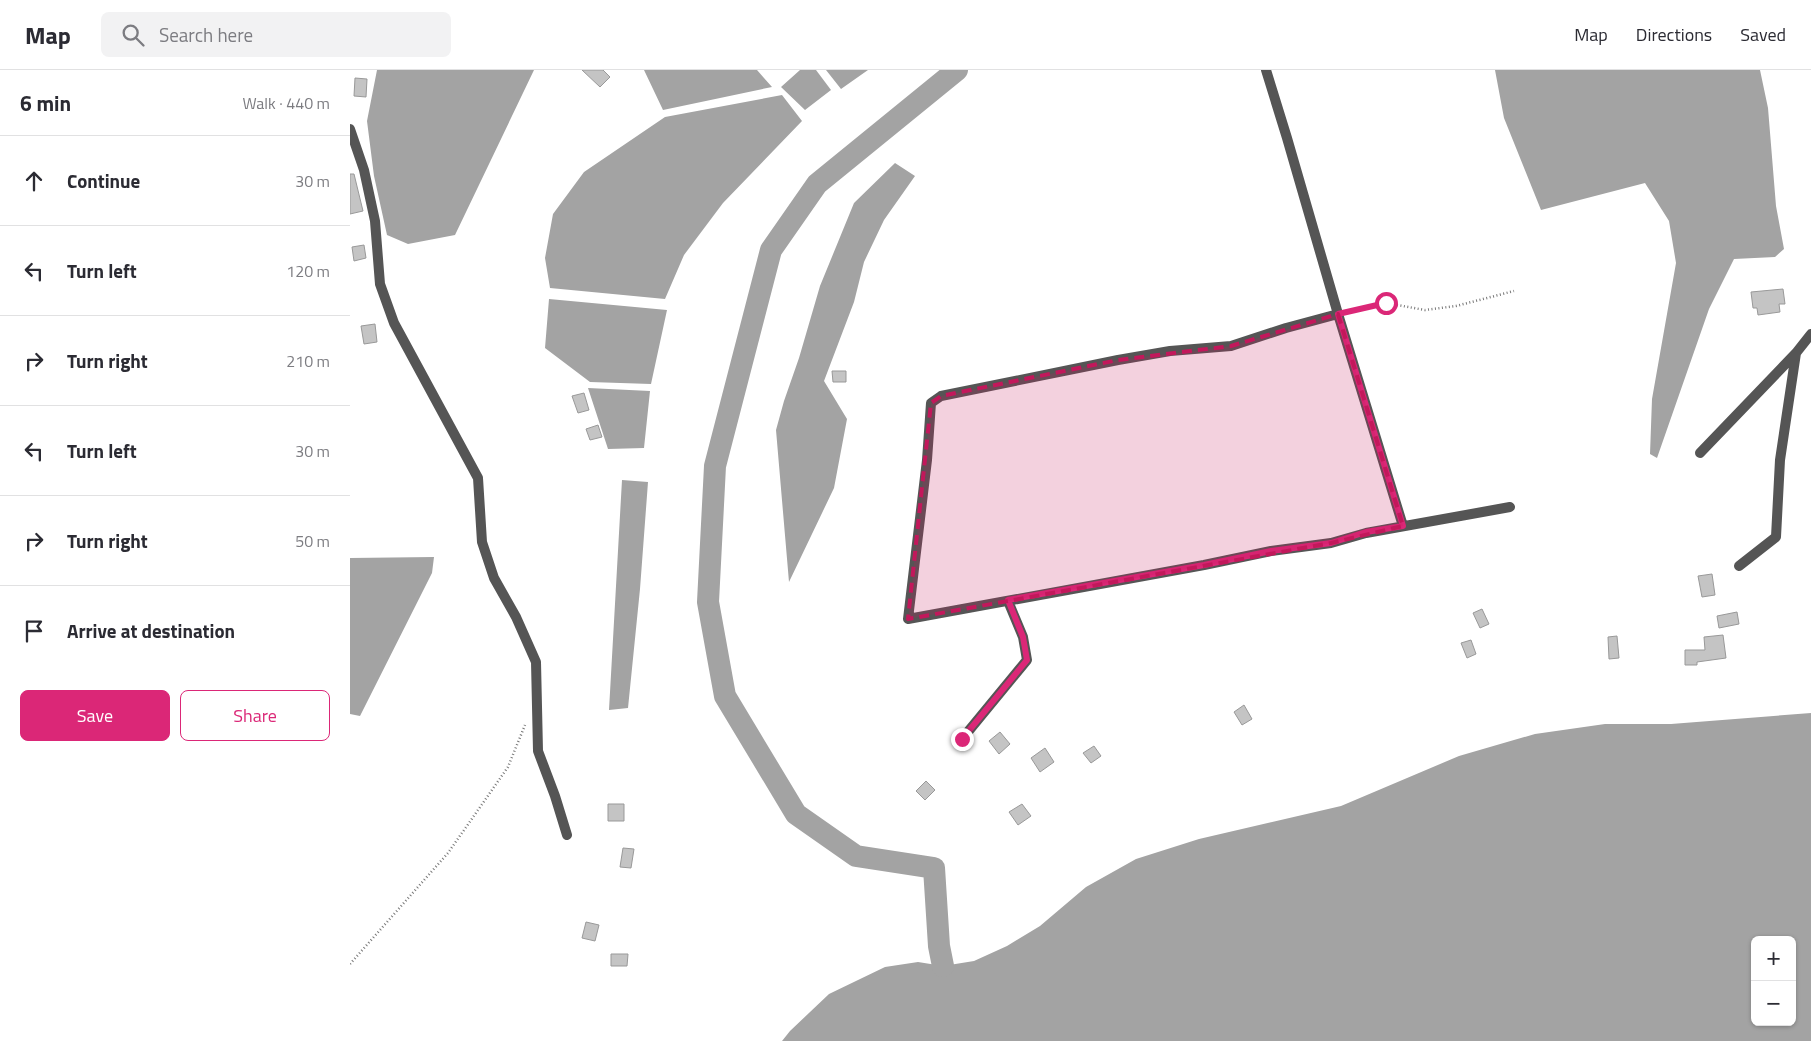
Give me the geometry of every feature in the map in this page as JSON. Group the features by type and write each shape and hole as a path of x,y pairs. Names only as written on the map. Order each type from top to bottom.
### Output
{"street":[{"path":"1266,70 1403,526"},
{"path":"350,130 364,170 375,221 380,284 394,323 478,478 482,542 494,578 516,617 536,662 538,751 567,835"},
{"path":"1338,314 1231,346 1170,351 1118,360 941,396 931,403 927,460 908,618 1204,565 1271,551 1331,543 1366,532 1510,507"},
{"path":"1700,453 1796,353 1811,334"},
{"path":"1739,566 1776,537 1780,460 1796,353"},
{"path":"962,739 1027,660 1023,637 1008,600"}],"path":[{"path":"1338,314 1386,303 1425,310 1456,306 1514,291"},
{"path":"350,964 448,853 508,767 526,723"}],"highlighted area":[{"path":"1338,314 1403,526 1331,543 908,619 931,403 941,396 1118,360 1231,346"}],"shaded area":[{"path":"377,70 534,70 455,235 408,244 387,235 374,176 367,121"},
{"path":"644,70 757,70 772,87 663,110"},
{"path":"800,70 816,70 831,90 805,110 781,87"},
{"path":"826,70 868,70 841,89"},
{"path":"1495,70 1760,70 1768,108 1776,206 1784,249 1775,257 1734,259 1709,309 1657,458 1650,454 1652,399 1676,263 1669,221 1645,183 1541,210 1504,118"},
{"path":"782,95 802,121 723,203 684,255 665,299 550,288 545,258 553,214 584,172 665,117"},
{"path":"895,163 915,176 884,220 864,262 854,302 824,381 847,419 834,488 789,582 776,430 820,286 854,203"},
{"path":"549,299 667,310 651,384 590,382 545,348"},
{"path":"588,388 650,391 644,448 608,449"},
{"path":"622,480 648,482 628,708 609,710"},
{"path":"434,557 432,573 360,716 350,714 350,558"},
{"path":"1811,713 1811,1041 782,1041 829,994 885,967 918,962 943,966 974,961 1007,946 1040,926 1086,887 1136,859 1199,839 1341,806 1459,756 1535,734 1605,724 1671,724"}],"building":[{"path":"582,70 603,70 610,77 600,87"},
{"path":"355,78 367,79 366,97 354,96"},
{"path":"350,174 354,174 363,211 350,214"},
{"path":"364,245 366,258 354,261 352,247"},
{"path":"1783,289 1785,304 1779,304 1780,312 1758,315 1757,308 1753,308 1751,292"},
{"path":"375,324 377,342 364,344 361,326"},
{"path":"832,371 846,371 846,382 833,382"},
{"path":"584,393 589,410 578,413 572,396"},
{"path":"598,425 602,437 590,440 586,429"},
{"path":"1712,574 1715,595 1702,597 1698,576"},
{"path":"1482,609 1489,624 1480,628 1473,613"},
{"path":"1737,612 1739,624 1719,628 1717,616"},
{"path":"1723,635 1726,658 1697,662 1697,665 1685,665 1685,650 1705,650 1704,637"},
{"path":"1617,636 1619,658 1609,659 1608,637"},
{"path":"1471,640 1476,654 1467,658 1461,643"},
{"path":"1244,705 1252,719 1242,725 1234,712"},
{"path":"1000,732 1010,744 999,754 989,741"},
{"path":"1094,746 1101,756 1091,763 1083,753"},
{"path":"1045,748 1054,762 1040,772 1031,758"},
{"path":"926,781 935,790 925,800 916,791"},
{"path":"608,804 624,804 624,821 608,821"},
{"path":"1022,804 1031,816 1018,825 1009,812"},
{"path":"623,848 634,849 631,868 620,867"},
{"path":"586,922 599,925 595,941 582,938"},
{"path":"611,954 628,954 627,966 611,966"}],"waterway":[{"path":"943,966 939,946 934,868 856,856 796,814 725,696 708,602 715,466 771,250 817,184 957,70"}],"route":[{"path":"962,739 1027,660 1023,637 1008,600 1271,551 1331,543 1366,532 1403,526 1338,314 1386,303"}]}
